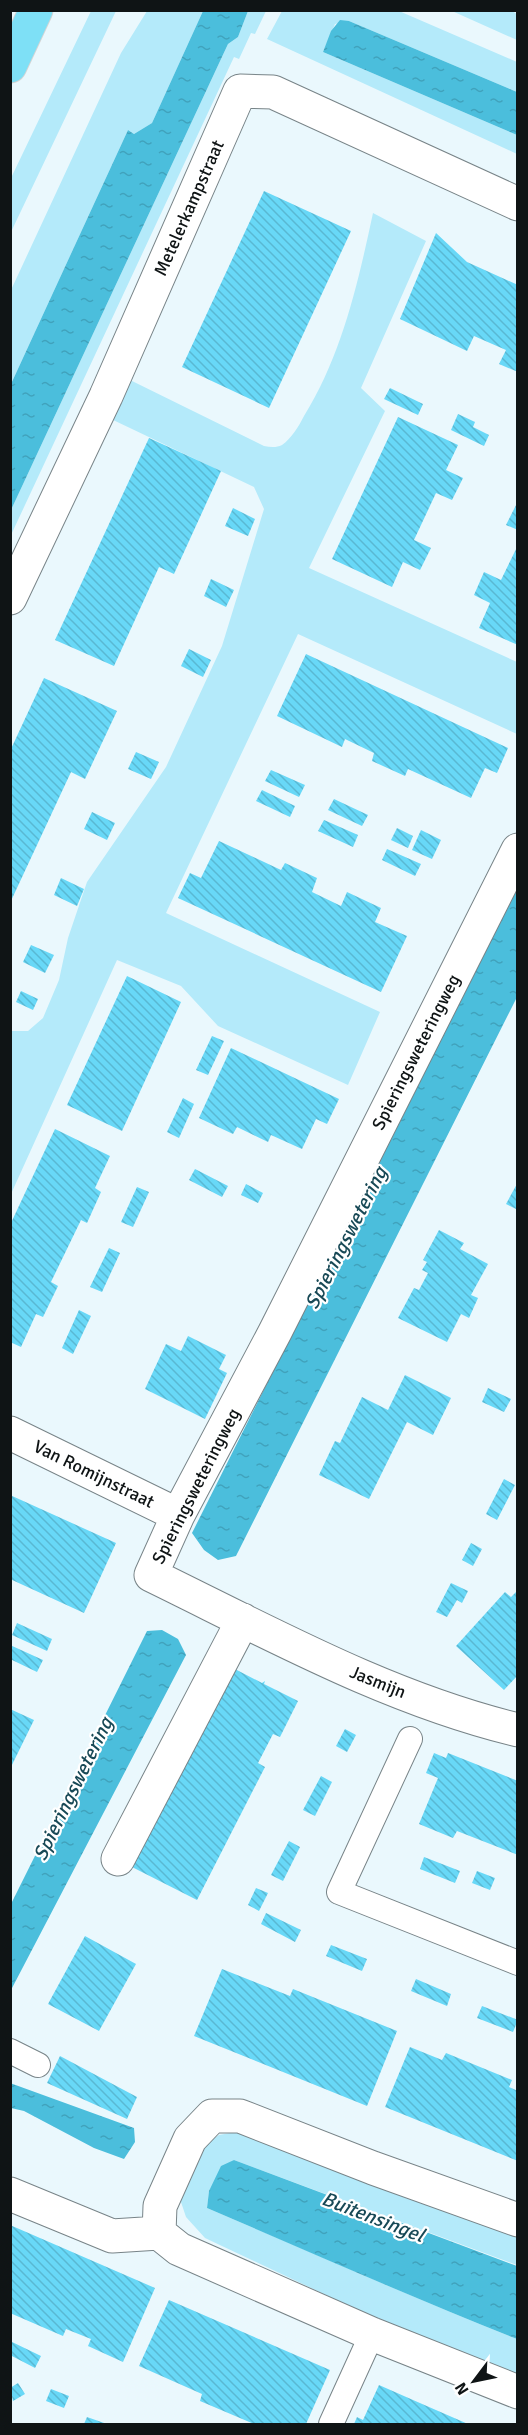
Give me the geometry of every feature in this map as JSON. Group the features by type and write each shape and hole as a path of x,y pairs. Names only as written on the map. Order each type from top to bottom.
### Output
{"main road":[{"path":"10,66 36,10"}],"street":[{"name":"Metelerkampstraat","path":"10,598 106,396 240,91 273,92 518,204"},
{"name":"Spieringsweteringweg","path":"151,1575 178,1515 275,1332 518,850"},
{"name":"Van Romijnstraat","path":"10,1433 178,1515"},
{"name":"Jasmijn","path":"151,1575 335,1665 423,1700 516,1728"},
{"path":"118,1859 243,1620"},
{"path":"159,2233 160,2206 168,2187 190,2139 212,2116 240,2116 373,2168 518,2220"},
{"path":"10,2194 112,2236 159,2233 179,2249 372,2334 518,2392"}],"lane":[{"path":"410,1739 339,1892 518,1963"},
{"path":"10,2051 38,2065"},
{"path":"331,2424 372,2334"}],"shaded area":[{"path":"510,10 517,14 517,40 452,11"},
{"path":"91,11 116,11 11,232 11,178"},
{"path":"147,11 203,11 152,123 134,134 128,130 11,384 11,290 121,53"},
{"path":"248,11 266,11 255,34 251,33 239,59 234,57 11,535 11,510 228,44 238,37"},
{"path":"282,11 399,11 517,62 517,92 349,21 335,24 323,52 517,135 517,154 267,39"},
{"path":"373,213 426,241 361,388 385,411 309,568 517,662 517,734 298,634 166,913 380,1012 348,1085 218,1026 181,986 117,960 11,1194 11,1031 28,1031 43,1018 59,980 68,938 87,882 166,767 222,646 264,509 254,487 111,419 130,380 264,446 282,445 292,436 317,393 339,343 355,292"},
{"path":"241,2131 517,2236 517,2265 234,2160 209,2191 207,2208 517,2339 517,2374 377,2319 205,2238 186,2217 180,2199 205,2144 219,2135"}],"water":[{"path":"203,11 248,11 238,37 228,44 11,510 11,384 128,130 134,134 152,123"},
{"path":"340,20 349,21 517,92 517,135 323,52 331,31"},
{"name":"Spieringswetering","path":"517,885 517,997 236,1556 218,1560 204,1550 192,1533"},
{"name":"Spieringswetering","path":"162,1630 178,1639 186,1655 11,1990 11,1904 147,1631"},
{"path":"10,2083 134,2128 135,2142 124,2159 94,2148 24,2111 11,2108"},
{"name":"Buitensingel","path":"234,2160 517,2266 517,2339 207,2208 209,2191 221,2166"}],"building":[{"path":"264,191 351,231 269,408 182,367"},
{"path":"436,233 467,262 518,285 518,372 499,364 506,350 474,336 467,351 400,319"},
{"path":"390,388 423,404 418,415 384,399"},
{"path":"458,414 475,422 473,427 489,435 484,446 451,430"},
{"path":"398,417 458,445 446,470 463,478 452,500 436,493 414,540 431,548 420,570 403,562 392,587 332,559"},
{"path":"149,438 221,471 174,574 159,567 114,666 55,640"},
{"path":"518,501 518,530 506,525"},
{"path":"233,508 255,519 248,536 225,526"},
{"path":"518,545 518,645 479,628 490,603 474,595 484,572 501,580"},
{"path":"211,579 234,590 226,607 204,596"},
{"path":"189,649 211,660 203,677 181,666"},
{"path":"306,654 508,748 497,773 485,768 471,798 408,769 405,776 372,761 374,753 345,739 342,747 277,716"},
{"path":"44,678 117,711 85,779 71,772 10,903 10,751"},
{"path":"136,752 159,762 151,779 128,769"},
{"path":"271,770 305,785 299,797 265,781"},
{"path":"262,790 295,806 290,817 256,801"},
{"path":"334,799 368,815 362,826 328,810"},
{"path":"92,812 115,823 107,840 84,829"},
{"path":"324,820 358,835 353,847 318,831"},
{"path":"397,828 413,836 408,848 391,840"},
{"path":"421,830 441,840 432,859 412,850"},
{"path":"219,841 281,870 285,863 317,878 312,892 341,906 347,892 381,908 375,922 407,936 381,992 178,898 190,873 201,878"},
{"path":"387,849 421,864 415,876 382,860"},
{"path":"61,878 84,889 77,906 54,895"},
{"path":"31,945 54,955 45,973 23,962"},
{"path":"127,976 181,1002 122,1131 67,1105"},
{"path":"21,991 38,999 33,1010 16,1002"},
{"path":"212,1036 224,1041 208,1075 196,1070"},
{"path":"231,1048 339,1099 327,1124 316,1119 302,1149 271,1135 268,1142 237,1127 233,1134 199,1118"},
{"path":"183,1098 194,1104 179,1138 167,1132"},
{"path":"55,1129 110,1156 95,1188 101,1192 87,1223 81,1220 51,1282 58,1286 43,1317 36,1314 21,1347 10,1342 10,1225"},
{"path":"195,1169 228,1186 222,1197 189,1180"},
{"path":"518,1182 518,1210 506,1204"},
{"path":"246,1184 263,1193 258,1203 241,1195"},
{"path":"137,1187 149,1192 133,1227 121,1222"},
{"path":"439,1230 464,1243 460,1249 488,1264 471,1295 478,1298 469,1318 461,1314 447,1342 398,1318 414,1288 419,1290 428,1273 422,1270 427,1262 423,1260"},
{"path":"109,1248 120,1253 102,1292 90,1287"},
{"path":"79,1310 91,1316 73,1354 62,1348"},
{"path":"188,1336 226,1355 219,1369 227,1373 205,1419 145,1389 166,1344 181,1351"},
{"path":"405,1375 451,1398 433,1435 407,1422 369,1499 319,1475 335,1441 340,1443 362,1397 388,1410"},
{"path":"488,1388 511,1399 504,1412 482,1402"},
{"path":"504,1479 515,1485 497,1520 486,1514"},
{"path":"10,1495 116,1543 84,1613 10,1579"},
{"path":"471,1543 482,1549 473,1566 462,1560"},
{"path":"451,1583 468,1591 462,1603 457,1600 447,1617 436,1612"},
{"path":"518,1590 518,1675 504,1690 456,1646 505,1592 511,1597"},
{"path":"17,1623 52,1639 47,1651 12,1635"},
{"path":"10,1645 43,1660 37,1672 10,1659"},
{"path":"233,1668 262,1683 265,1681 264,1684 298,1701 280,1737 273,1734 258,1763 265,1767 197,1900 132,1867"},
{"path":"10,1709 34,1720 10,1769"},
{"path":"345,1729 356,1735 347,1752 336,1746"},
{"path":"434,1753 446,1758 448,1753 518,1781 518,1855 457,1831 453,1838 419,1824 438,1778 426,1773"},
{"path":"321,1776 332,1782 315,1816 303,1810"},
{"path":"289,1841 300,1847 283,1881 271,1875"},
{"path":"424,1857 460,1871 455,1883 420,1869"},
{"path":"477,1871 495,1878 490,1890 472,1883"},
{"path":"256,1888 268,1893 259,1911 248,1905"},
{"path":"266,1913 301,1930 295,1942 261,1924"},
{"path":"85,1936 136,1964 99,2031 48,2004"},
{"path":"331,1945 367,1959 362,1971 326,1956"},
{"path":"222,1969 290,1996 293,1989 397,2031 367,2106 194,2036"},
{"path":"416,1979 451,1994 447,2006 411,1991"},
{"path":"482,2006 518,2020 513,2032 477,2018"},
{"path":"410,2047 442,2060 446,2053 512,2080 509,2087 518,2091 518,2161 385,2107"},
{"path":"60,2056 137,2097 127,2119 47,2083"},
{"path":"10,2225 155,2288 123,2362 88,2346 91,2339 66,2329 63,2336 10,2313"},
{"path":"169,2300 330,2370 306,2424 254,2424 200,2401 202,2394 139,2366"},
{"path":"10,2341 41,2356 35,2368 10,2355"},
{"path":"18,2383 25,2394 13,2401 10,2388"},
{"path":"379,2385 468,2424 354,2424 357,2417 363,2420"},
{"path":"51,2389 69,2396 64,2408 46,2401"},
{"path":"87,2417 107,2424 84,2424"}]}
